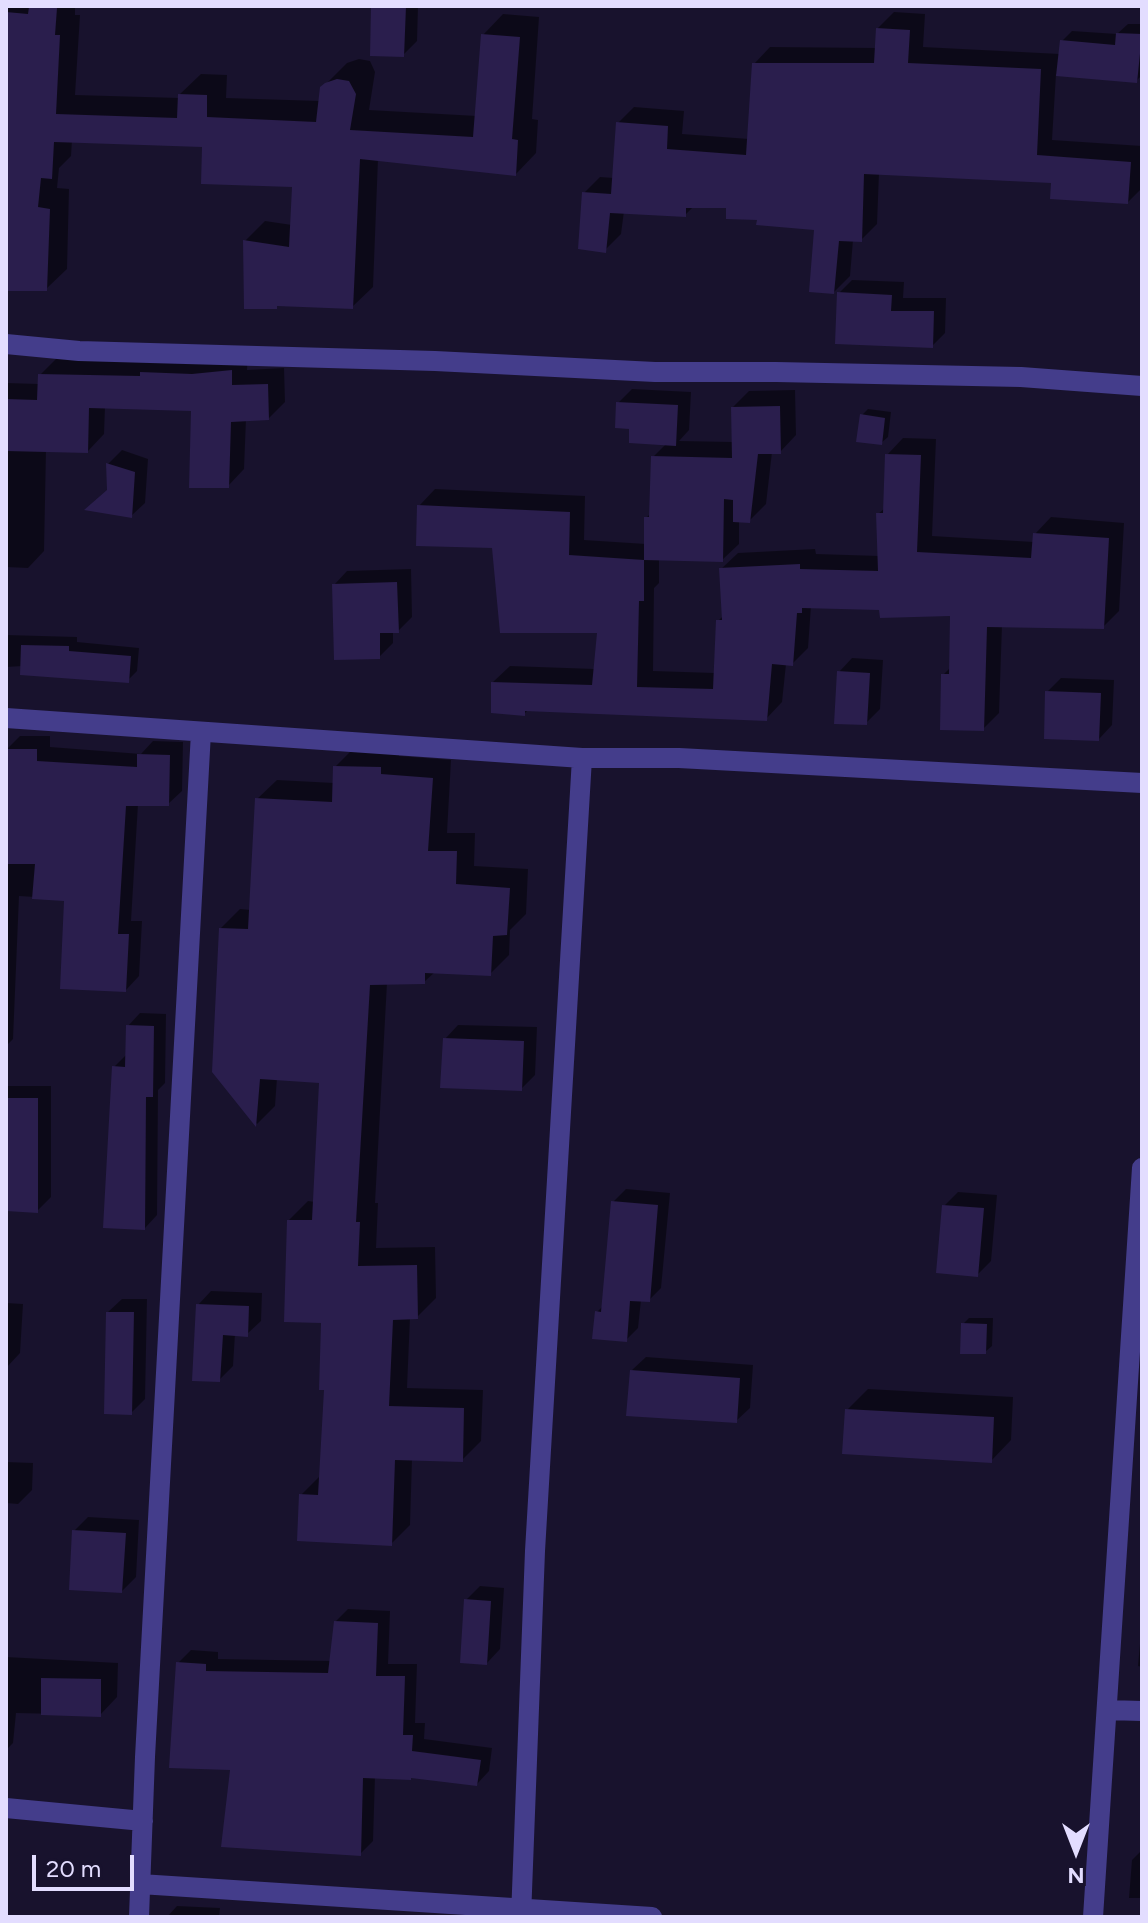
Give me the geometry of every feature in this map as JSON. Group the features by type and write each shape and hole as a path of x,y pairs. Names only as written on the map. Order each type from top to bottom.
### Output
{"street":[{"path":"6,344 79,351 421,360 655,372 1021,377 1142,386"},
{"path":"6,718 582,758 679,758 1142,783"},
{"path":"139,1917 201,732"},
{"path":"522,1913 536,1535 582,758"},
{"path":"1093,1917 1142,1168"},
{"path":"1107,1710 1142,1711"},
{"path":"6,1808 143,1821"},
{"path":"140,1884 522,1913 652,1917"}],"building":[{"path":"371,6 406,6 404,57 370,56"},
{"path":"29,7 57,8 55,35 60,35 56,114 177,118 178,94 207,95 207,117 316,122 320,87 337,79 349,81 356,94 350,130 473,137 481,34 520,37 512,139 518,140 516,176 360,159 353,309 277,306 277,309 244,309 243,240 289,247 292,187 201,184 202,147 54,142 52,179 41,178 38,207 50,209 47,291 6,291 6,12 28,14"},
{"path":"876,28 910,30 908,63 1041,69 1037,155 1131,162 1128,204 1050,199 1051,183 864,174 862,242 839,241 834,294 809,292 814,230 756,225 757,220 726,219 726,208 686,208 686,217 610,213 606,253 578,249 582,192 611,194 616,122 668,126 667,149 746,155 752,63 874,63"},
{"path":"1116,33 1142,34 1137,83 1056,76 1060,40 1115,45"},
{"path":"837,292 892,295 891,311 934,311 933,348 835,344"},
{"path":"232,370 232,385 268,384 269,420 231,422 229,488 189,488 191,411 89,408 88,453 6,451 6,399 37,400 38,374 140,376 140,372 192,374"},
{"path":"616,402 678,405 676,446 629,443 629,429 615,428"},
{"path":"780,406 781,454 758,454 750,523 733,522 733,500 724,499 723,562 644,560 644,517 649,517 651,456 732,458 731,407"},
{"path":"860,414 885,418 882,445 856,442"},
{"path":"885,454 921,455 917,552 1031,558 1033,533 1109,538 1104,629 987,627 984,731 940,730 941,674 949,674 950,616 880,618 879,610 802,608 802,613 797,613 793,666 772,664 767,721 525,711 525,716 491,713 491,682 592,685 597,633 500,633 492,548 416,546 417,505 570,512 569,555 644,560 644,601 639,601 637,687 713,689 716,620 722,620 719,568 800,564 800,569 878,571 876,513 883,513"},
{"path":"106,463 135,472 132,518 84,510 107,490"},
{"path":"397,582 399,633 380,633 380,659 334,660 332,584"},
{"path":"21,645 69,646 69,651 131,656 129,683 20,675"},
{"path":"837,671 870,673 867,725 834,724"},
{"path":"1045,691 1101,693 1099,741 1044,739"},
{"path":"6,749 37,749 37,761 137,767 137,754 170,755 169,806 126,806 118,934 129,934 126,992 60,989 64,901 32,899 35,864 6,864"},
{"path":"333,766 381,767 381,774 433,778 428,851 457,851 456,884 510,888 507,935 493,936 491,976 425,973 425,984 370,985 356,1222 360,1222 358,1266 417,1265 418,1319 393,1320 389,1406 464,1408 463,1462 395,1460 392,1546 297,1541 299,1494 318,1495 324,1390 319,1390 321,1323 284,1322 287,1220 312,1220 319,1083 260,1079 256,1127 212,1072 219,928 248,929 255,798 332,802"},
{"path":"126,1025 154,1026 153,1097 146,1097 145,1230 103,1228 112,1066 125,1067"},
{"path":"443,1038 524,1041 522,1091 440,1088"},
{"path":"6,1098 38,1098 38,1213 6,1211"},
{"path":"611,1201 658,1205 650,1302 630,1301 627,1342 592,1339 595,1311 601,1312"},
{"path":"942,1205 984,1208 978,1277 936,1273"},
{"path":"196,1304 249,1306 248,1337 223,1335 220,1382 192,1381"},
{"path":"106,1312 134,1312 132,1415 104,1414"},
{"path":"961,1323 987,1324 986,1354 960,1354"},
{"path":"630,1370 740,1378 737,1423 626,1416"},
{"path":"845,1409 994,1417 992,1463 842,1454"},
{"path":"72,1530 126,1533 122,1593 69,1590"},
{"path":"464,1599 491,1601 487,1665 460,1663"},
{"path":"334,1621 378,1623 376,1676 405,1676 403,1735 413,1735 412,1751 481,1760 477,1786 411,1778 363,1778 361,1856 221,1847 230,1770 169,1768 176,1662 206,1664 206,1671 328,1673"},
{"path":"41,1678 101,1679 101,1717 41,1715"}]}
